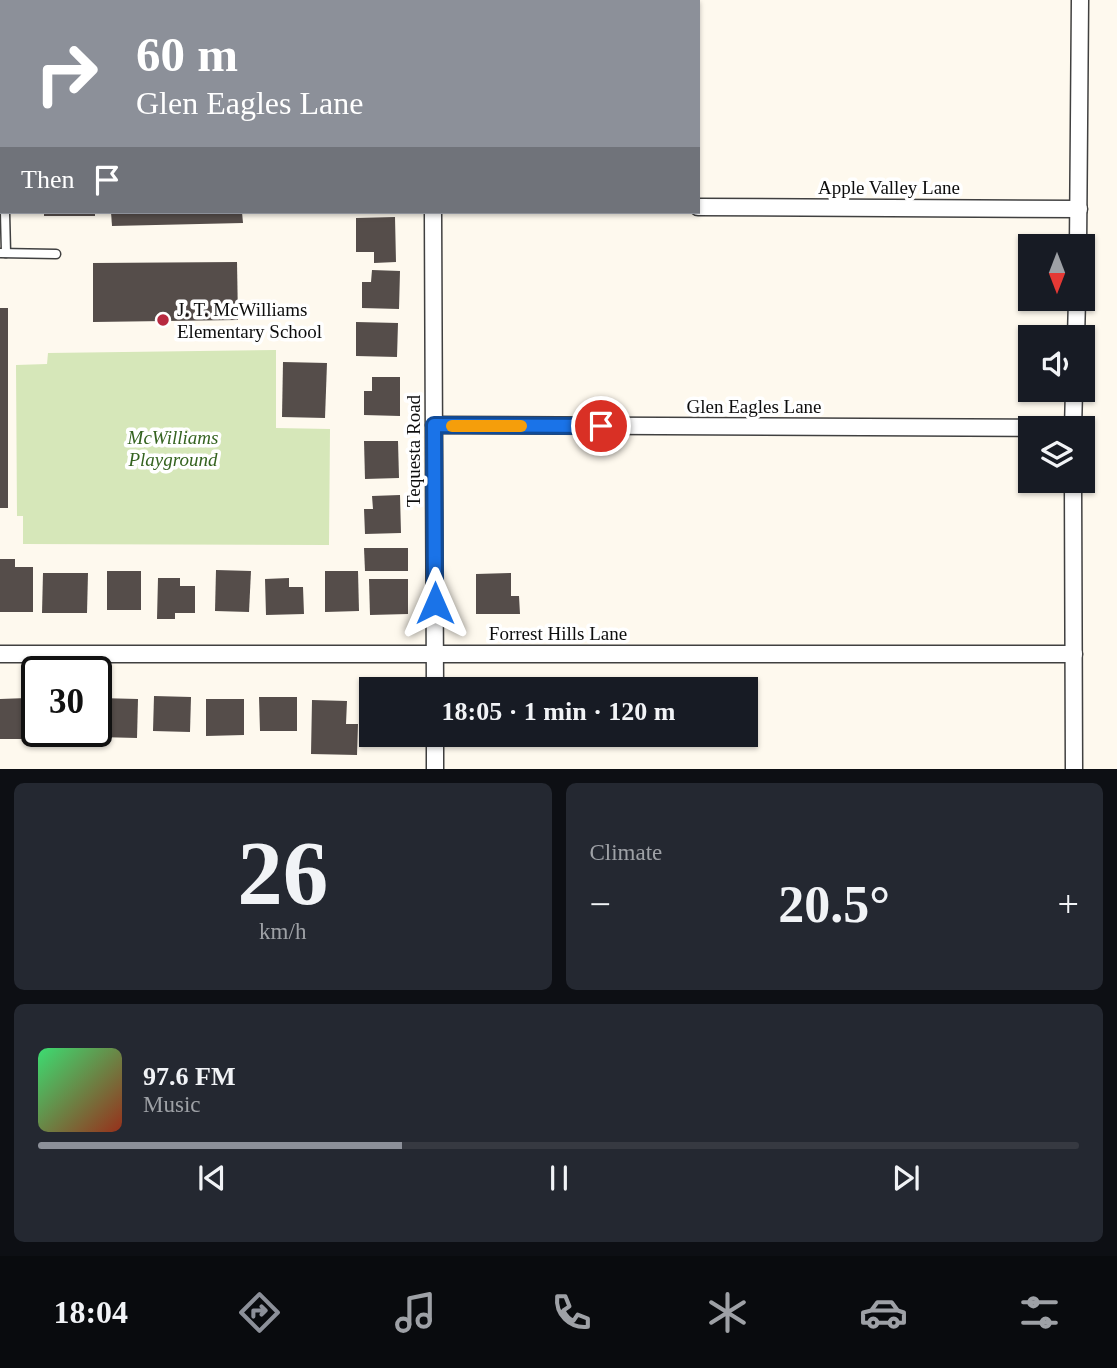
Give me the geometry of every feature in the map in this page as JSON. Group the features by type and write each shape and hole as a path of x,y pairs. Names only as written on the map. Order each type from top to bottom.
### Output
{"street":[{"path":"1078,234 1080,0"},
{"name":"Apple Valley Lane","path":"700,207 1079,209"},
{"name":"Tequesta Road","path":"433,214 435,677"},
{"name":"Glen Eagles Lane","path":"434,425 1018,428"},
{"path":"1073,493 1074,769"},
{"name":"Forrest Hills Lane","path":"0,654 1074,654"},
{"path":"435,747 435,769"}],"lane":[{"path":"5,214 3,253 56,254"}],"green space":[{"name":"McWilliams Playground","path":"276,350 276,428 330,429 329,545 23,544 23,516 17,516 16,365 47,364 48,353"}],"building":[{"path":"44,214 95,214 95,216"},
{"path":"111,214 242,214 243,223 112,226"},
{"path":"395,217 396,262 374,263 374,252 356,252 356,218"},
{"path":"237,262 238,320 93,322 93,263"},
{"path":"372,270 400,271 399,309 362,308 362,282 371,282"},
{"path":"0,308 8,308 8,508 0,508"},
{"path":"356,322 398,323 397,357 356,356"},
{"path":"283,362 327,363 325,418 282,417"},
{"path":"372,377 400,377 400,416 364,415 364,391 372,391"},
{"path":"364,441 398,441 399,478 365,479"},
{"path":"400,495 401,533 365,534 364,509 373,509 372,496"},
{"path":"364,548 408,548 408,571 365,571"},
{"path":"0,559 15,559 15,567 33,567 33,612 0,612"},
{"path":"216,570 251,571 249,612 215,611"},
{"path":"107,571 141,571 141,610 107,610"},
{"path":"325,571 358,571 359,611 325,612"},
{"path":"43,573 88,573 87,613 42,613"},
{"path":"511,573 511,596 519,596 520,614 476,614 476,574"},
{"path":"158,578 180,578 180,586 195,586 195,613 175,613 175,619 157,619"},
{"path":"289,578 289,587 303,587 304,614 266,615 265,579"},
{"path":"369,579 408,579 408,614 370,615"},
{"path":"154,696 191,697 190,732 153,731"},
{"path":"259,697 297,697 297,731 260,731"},
{"path":"21,698 21,739 0,739 0,699"},
{"path":"112,698 138,699 137,738 112,737"},
{"path":"206,699 244,699 244,735 206,736"},
{"path":"312,700 347,701 346,724 358,724 357,755 311,754"}],"slow traffic":[{"path":"452,426 521,426"}],"place":[{"name":"J. T. McWilliams Elementary School","path":"163,320"}],"route":[{"path":"435,603 434,425 601,426"}]}
